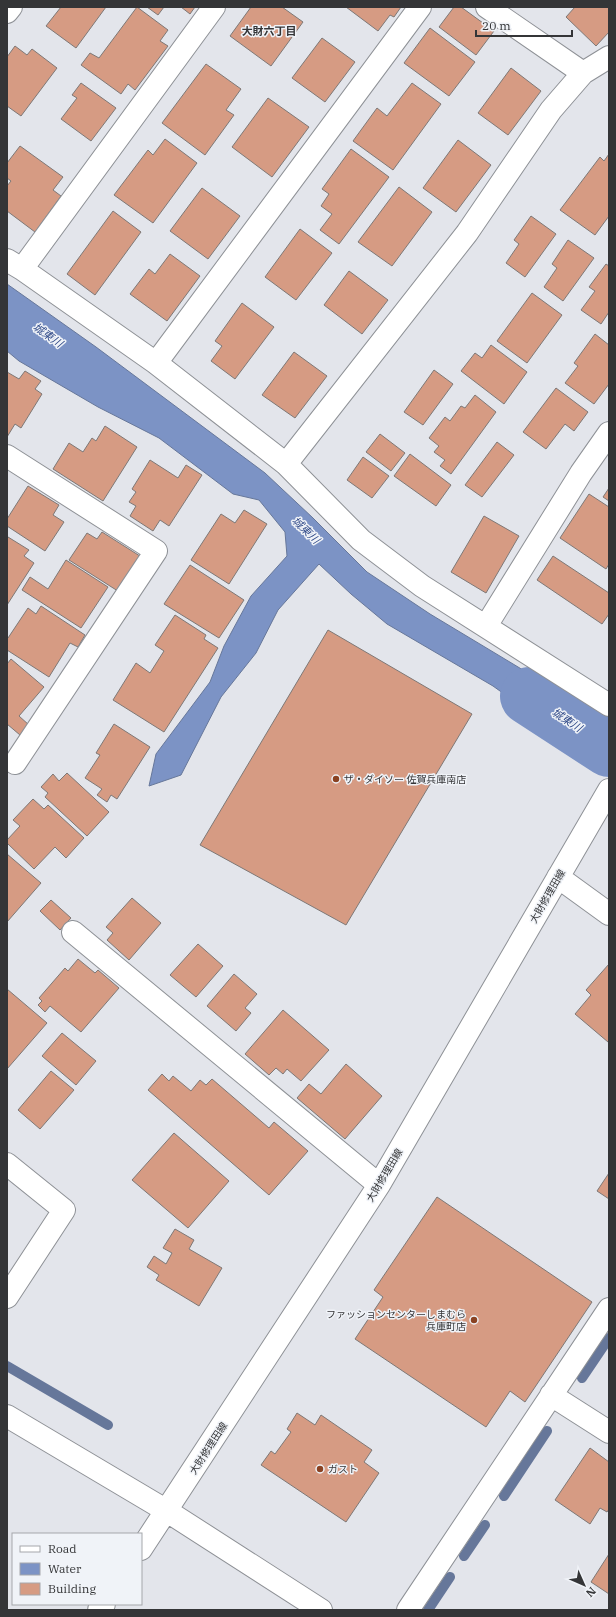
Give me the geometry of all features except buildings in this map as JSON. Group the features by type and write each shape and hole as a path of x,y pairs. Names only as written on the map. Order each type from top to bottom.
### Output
{"street":[{"path":"7,12 11,7"},
{"path":"214,7 15,264 156,363 286,464 361,540 422,586 609,705"},
{"path":"156,363 420,7"},
{"path":"486,7 583,73"},
{"path":"286,464 467,233 551,110 583,73 609,57"},
{"path":"486,626 581,473 609,433"},
{"path":"7,456 156,551 15,764"},
{"name":"大財修理田線","path":"142,1548 379,1185 609,790"},
{"path":"558,877 609,914"},
{"path":"73,932 379,1185"},
{"path":"7,1164 64,1210 7,1297"},
{"path":"408,1610 609,1309"},
{"path":"551,1395 609,1432"},
{"path":"7,1416 167,1511 321,1610"}],"water":[{"path":"7,284 96,347 265,473 367,572 430,614 533,676 586,713 602,730 584,758 553,729 493,686 387,624 351,594 319,564 278,610 256,653 221,697 181,775 149,786 156,754 210,682 224,646 251,596 287,556 285,532 259,500 233,494 159,438 98,407 19,361 7,351"}],"waterway":[{"name":"城東川","path":"529,696 609,748"},
{"path":"582,1378 609,1338"},
{"path":"7,1366 108,1425"},
{"path":"504,1496 547,1431"},
{"path":"464,1556 485,1525"},
{"path":"428,1610 450,1577"}],"place":[{"name":"ザ・ダイソー 佐賀兵庫南店","path":"336,779"},
{"name":"ファッションセンターしまむら 兵庫町店","path":"474,1320"},
{"name":"ガスト","path":"320,1469"}],"district":[{"name":"大財六丁目","path":"269,31"}]}
